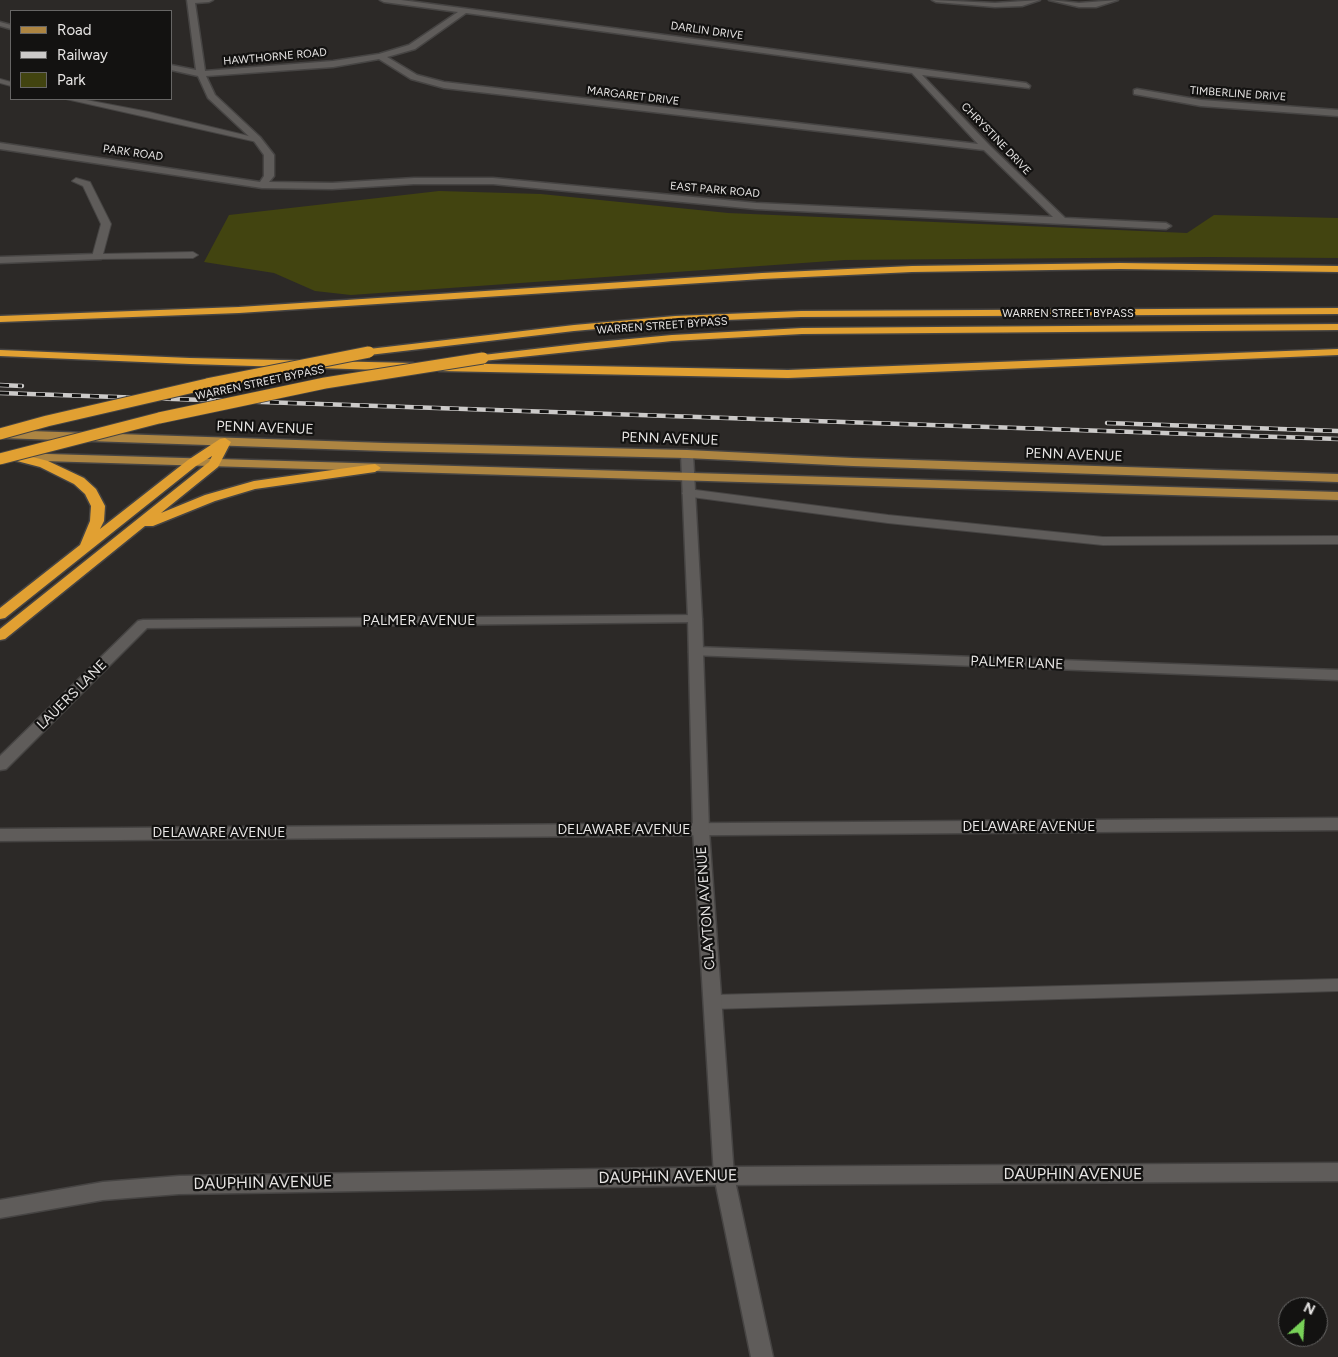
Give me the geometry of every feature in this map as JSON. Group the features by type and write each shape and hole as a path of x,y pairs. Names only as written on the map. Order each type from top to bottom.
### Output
{"highway":[{"path":"0,319 239,310 762,276 912,269 1120,266 1338,268"},
{"name":"WARREN STREET BYPASS","path":"0,434 47,421 207,384 369,352 574,328 675,319 801,314 1338,310"},
{"name":"WARREN STREET BYPASS","path":"4,457 159,418 325,383 484,358 586,346 672,338 802,330 1338,327"},
{"path":"0,353 190,361 788,374 1338,352"},
{"path":"0,615 192,463 225,442"},
{"path":"0,636 214,464 225,442"},
{"path":"4,457 44,464 79,481 91,492 98,506 97,521 86,547"},
{"path":"132,529 210,498 254,485 375,468"}],"main road":[{"name":"PENN AVENUE","path":"0,434 687,454 853,462 1338,478"},
{"path":"4,457 687,475 1338,496"}],"street":[{"path":"209,0 191,1 201,74 211,96 257,139 269,155 269,176 262,185"},
{"name":"DARLIN DRIVE","path":"384,0 1026,86"},
{"path":"936,0 995,5 1022,4 1036,0"},
{"path":"1052,0 1079,5 1096,5 1114,0"},
{"path":"380,56 412,46 466,10"},
{"name":"HAWTHORNE ROAD","path":"172,67 201,74 333,64 380,56"},
{"name":"MARGARET DRIVE","path":"380,56 414,77 444,85 988,148"},
{"name":"CHRYSTINE DRIVE","path":"915,72 1062,221"},
{"name":"TIMBERLINE DRIVE","path":"1137,92 1201,104 1338,113"},
{"name":"PARK ROAD","path":"0,146 262,185"},
{"name":"EAST PARK ROAD","path":"262,185 332,186 430,181 493,181 756,206 1166,226"},
{"path":"0,260 96,257"},
{"name":"CLAYTON AVENUE","path":"687,454 695,619 701,830 724,1176 762,1357"},
{"name":"PALMER AVENUE","path":"143,624 695,619"},
{"name":"LAUERS LANE","path":"0,765 143,624"},
{"name":"PALMER LANE","path":"696,652 1338,675"},
{"name":"DELAWARE AVENUE","path":"0,835 1338,824"},
{"name":"DAUPHIN AVENUE","path":"0,1209 104,1191 179,1185 724,1176 1338,1172"}],"lane":[{"path":"75,100 149,114 257,139"},
{"path":"76,181 87,184 106,224 96,257 193,255"},
{"path":"688,493 888,519 1103,541 1338,540"},
{"path":"712,1002 1338,986"}],"green space":[{"path":"439,191 541,194 728,213 1187,233 1214,215 1338,218 1338,258 1209,257 845,260 351,295 315,291 274,273 204,262 229,215"}],"railway":[{"path":"0,385 22,386"},
{"path":"0,393 1338,439"},
{"path":"1107,423 1338,431"}]}
